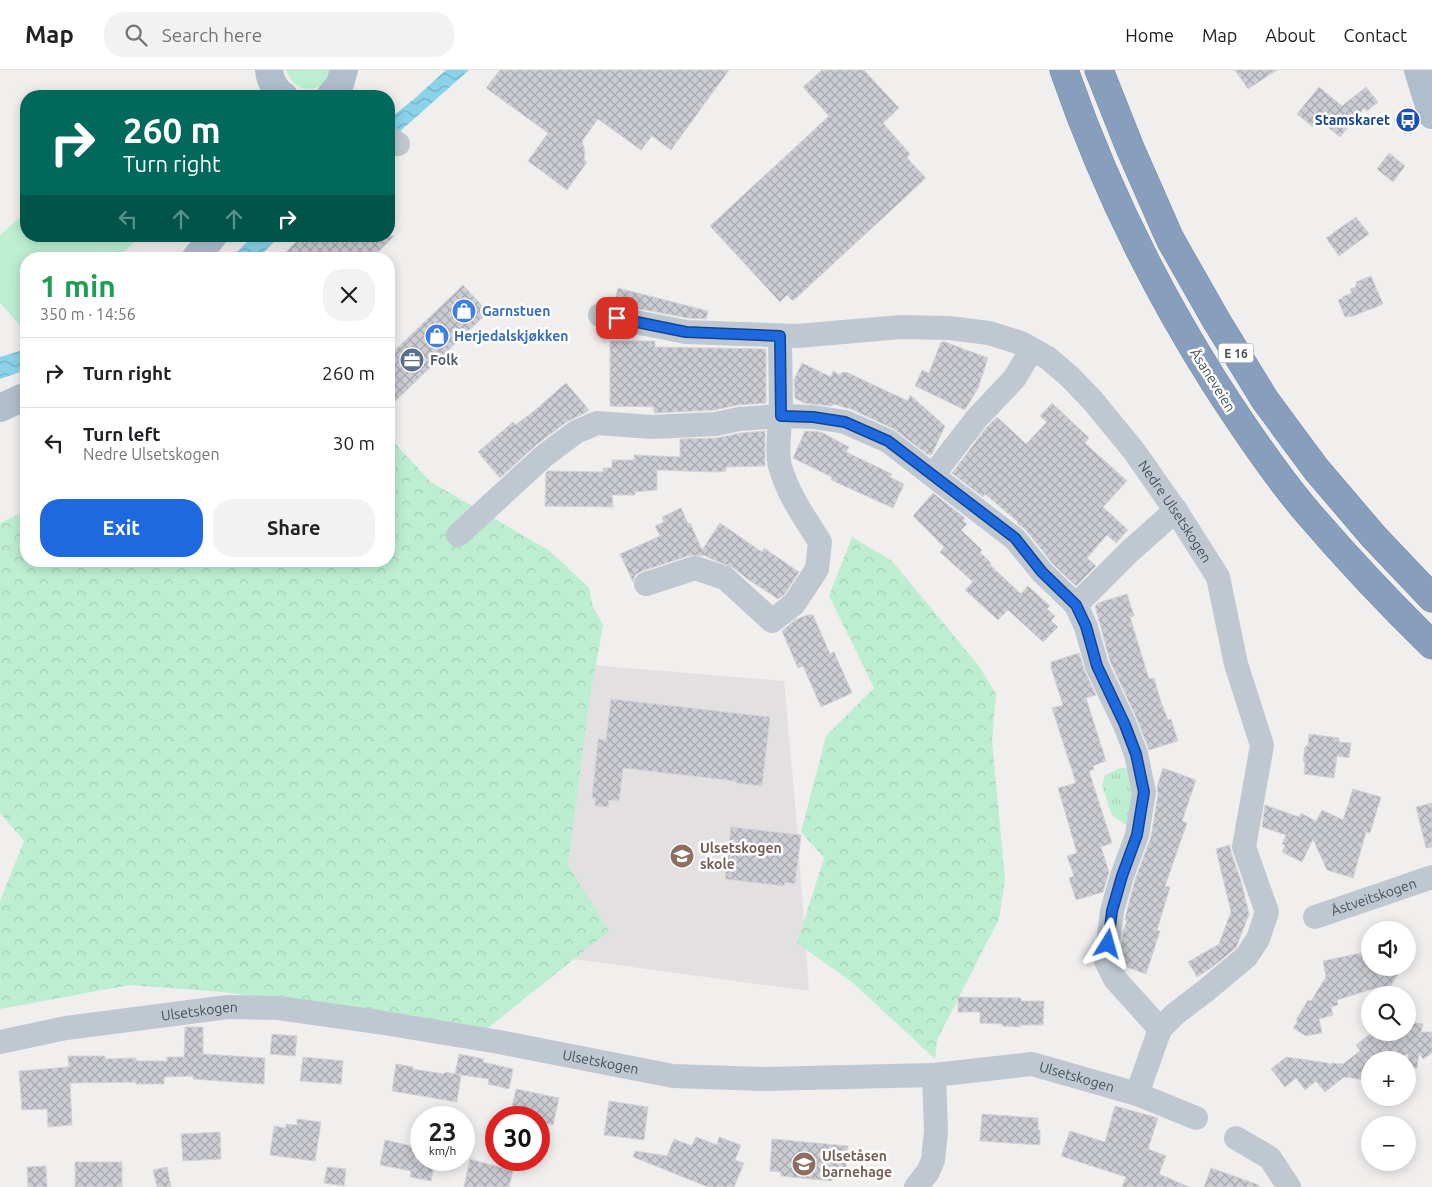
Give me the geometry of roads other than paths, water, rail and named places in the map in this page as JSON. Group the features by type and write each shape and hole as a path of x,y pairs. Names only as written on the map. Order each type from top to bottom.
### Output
{"highway":[{"name":"Åsaneveien","path":"1064,70 1105,177 1146,264 1189,341 1238,419 1302,506 1385,599 1432,645"},
{"name":"E 16","path":"1099,70 1130,148 1170,239 1216,320 1265,400 1316,469 1374,537 1432,598"}],"main road":[{"path":"269,70 273,84 277,90"},
{"path":"336,90 344,70"},
{"path":"1418,70 1432,115"},
{"path":"200,252 208,242"},
{"path":"0,408 20,399"}],"street":[{"name":"Nedre Ulsetskogen","path":"600,315 686,332 797,336 902,327 949,328 989,333 1021,343 1048,358 1093,401 1134,451 1176,510 1218,577 1236,664 1262,745 1244,847 1267,912 1258,939 1246,957 1175,1014 1160,1029 1137,1094"},
{"path":"646,584 695,568 724,578 772,620 794,604 817,569 820,542 794,501 779,465 781,416 780,336"},
{"path":"933,474 977,418 1014,379 1032,349"},
{"path":"458,535 544,456 576,432 596,423 652,427 716,424 739,419 781,416 813,417 845,422 888,441 1015,538 1042,572 1076,605 1086,626 1097,666 1134,747 1144,792 1137,835 1112,911 1106,961 1115,979 1160,1029"},
{"path":"1076,605 1129,552 1176,510"},
{"name":"Åstveitskogen","path":"1315,917 1432,877"},
{"name":"Ulsetskogen","path":"0,1042 66,1028 228,1007 278,1008 499,1042 673,1076 763,1079 934,1075 1032,1064 1137,1094 1196,1118"},
{"path":"916,1187 928,1172 933,1160 936,1130 934,1075"},
{"path":"1236,1138 1270,1158 1289,1187"}],"water":[{"path":"446,70 469,70 395,136 395,114"},
{"path":"247,242 274,242 264,252 237,252"},
{"path":"20,351 20,372 0,379 0,357"}],"place":[{"name":"Stamskaret","path":"1408,120"},
{"name":"Garnstuen","path":"464,311"},
{"name":"Herjedalskjøkken","path":"437,336"},
{"name":"Folk","path":"412,360"},
{"name":"Ulsetskogen skole","path":"682,856"},
{"name":"Ulsetåsen barnehage","path":"804,1164"}]}
